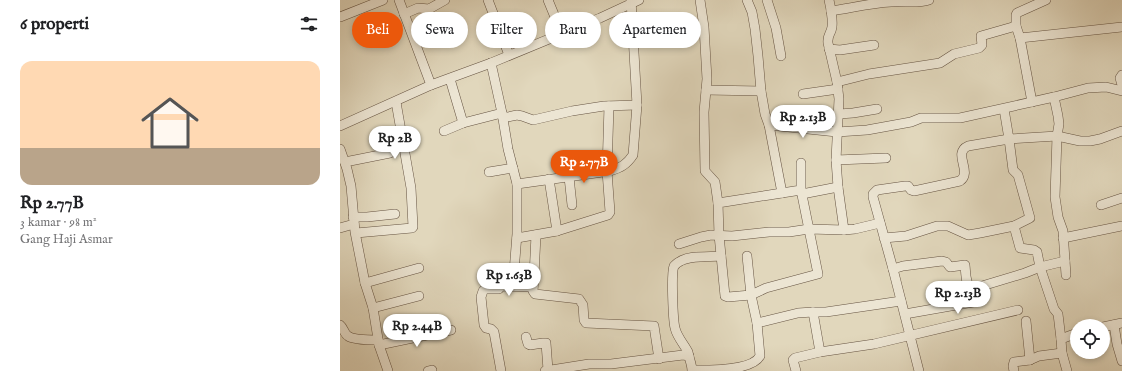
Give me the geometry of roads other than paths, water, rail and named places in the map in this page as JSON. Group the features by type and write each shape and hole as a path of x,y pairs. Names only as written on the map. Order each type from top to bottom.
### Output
{"street":[{"path":"340,17 383,0"},
{"path":"399,0 431,85"},
{"path":"404,14 418,8 429,9 445,0"},
{"path":"488,0 508,55"},
{"path":"548,0 553,12"},
{"path":"700,0 707,79 704,112 705,171 715,182 725,296 751,295 766,288 818,274 802,192 801,164"},
{"path":"747,0 752,12 755,28 761,91 782,193"},
{"path":"767,0 776,28 781,56"},
{"path":"829,0 832,26 828,39 839,99 836,160 844,230"},
{"path":"1032,102 1020,38 1016,26 1016,14 1030,4 1046,0"},
{"path":"517,184 618,169 629,161 633,155 637,105 634,1 601,18"},
{"path":"831,11 891,2 926,1"},
{"path":"803,94 837,85 869,74 940,63 954,54 979,48 982,45 981,36 1016,26"},
{"path":"1020,38 1122,27"},
{"path":"340,126 431,85 450,79 545,41"},
{"path":"829,49 840,50 874,45"},
{"path":"491,63 503,116 508,149 517,184 517,238 514,272 516,274 534,276"},
{"path":"1122,75 1120,78 1122,85"},
{"path":"450,79 463,123"},
{"path":"769,125 837,132 867,130 894,126 921,118 960,118 1004,109 1088,88 1106,87 1122,91"},
{"path":"706,90 761,91"},
{"path":"1054,97 1059,124 1056,136 1055,197 1058,217 1063,231 1066,275"},
{"path":"340,228 354,225 412,228 414,226 411,188 396,102"},
{"path":"444,131 463,123 503,116 522,116 532,120 572,111 609,106 637,105"},
{"path":"517,238 557,232 608,215 610,212 607,171 609,106"},
{"path":"839,114 877,109"},
{"path":"884,238 906,236 937,226 948,226 968,235 1014,226 1030,218 1018,175 1013,170 1004,109"},
{"path":"919,371 873,198 874,191 908,186 914,191 960,182 965,174 961,151 963,148 968,146 1009,140 1056,136 1080,141 1090,141 1122,131"},
{"path":"388,371 379,342 373,308 365,283 354,225 351,186 342,156 390,153"},
{"path":"836,160 886,158"},
{"path":"488,172 513,168"},
{"path":"568,176 572,205"},
{"path":"549,179 557,232"},
{"path":"718,203 782,193 838,187"},
{"path":"1102,204 1122,198"},
{"path":"354,225 367,217 395,214"},
{"path":"679,244 701,237 719,235 732,236 769,232 844,230 880,223"},
{"path":"1014,226 1020,248 1034,250 1037,252 1040,267 1054,309 1058,314 1062,353 1067,371"},
{"path":"1063,238 1122,226"},
{"path":"536,235 533,292 535,294 579,299 586,323 654,326 659,359"},
{"path":"721,256 687,258 678,262 674,266 674,325 675,330 687,350 691,361 692,371 723,371 749,366 758,360 760,356 757,323 751,295 747,256"},
{"path":"893,269 903,266 942,261 946,262 950,267 965,265 969,286 972,289 1040,267 1065,261"},
{"path":"365,283 419,268"},
{"path":"501,371 494,332 491,329 486,328 484,325 481,297 482,291 499,290 500,287 503,286 533,287"},
{"path":"905,314 979,301 978,287"},
{"path":"373,308 419,296"},
{"path":"757,323 798,313 826,312 901,301"},
{"path":"796,371 794,358 820,352 874,344 1018,310"},
{"path":"813,312 820,352"},
{"path":"1026,321 1030,360"},
{"path":"1118,324 1116,344 1122,361"},
{"path":"340,325 349,337 379,342 451,330"},
{"path":"1061,339 1070,336"},
{"path":"526,337 528,344 530,345 546,344 546,371 589,364 612,368 659,359 689,356"},
{"path":"1014,371 1014,362 1030,360 1039,356 1062,353"}]}
